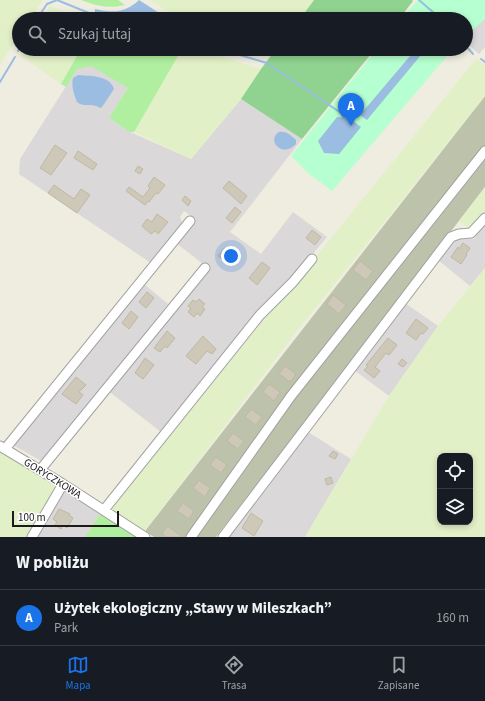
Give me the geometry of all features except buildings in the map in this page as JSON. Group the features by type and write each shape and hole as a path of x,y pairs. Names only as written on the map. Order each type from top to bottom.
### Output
{"street":[{"path":"191,537 296,390 485,152"},
{"path":"223,537 451,237 459,234 471,233 485,218"},
{"path":"2,447 190,221"},
{"path":"104,510 260,315 293,282 312,259"},
{"path":"40,470 205,268"},
{"name":"GORYCZKOWA","path":"2,447 146,537"},
{"path":"32,537 63,484"}],"shaded area":[{"path":"0,0 43,0 35,12 12,12 12,46 0,65"},
{"path":"150,0 314,0 305,12 168,12"},
{"path":"485,0 485,47 479,54 473,48 473,12"},
{"path":"50,6 64,12 46,12"},
{"path":"21,56 77,56 61,84"},
{"path":"178,56 220,56 261,69 241,99 191,159 134,132"},
{"path":"476,59 485,65 485,96 293,336 145,531 108,508 311,263"},
{"path":"91,65 128,88 109,118 130,132 191,159 241,99 302,139 230,232 261,254 293,212 327,237 290,281 260,310 161,432 107,390 207,267 176,243 195,219 184,211 180,217 183,224 151,263 19,174 20,159 77,69"},
{"path":"485,96 485,187 216,537 154,537 145,531"},
{"path":"485,187 485,212 471,230 459,221"},
{"path":"485,224 485,268 470,286 438,260 455,238 474,239"},
{"path":"485,268 485,537 305,537 389,396 438,326"},
{"path":"144,284 168,304 43,462 13,445"},
{"path":"405,303 438,326 389,396 354,370"},
{"path":"308,432 351,459 305,537 229,537"},
{"path":"0,451 60,487 30,537 0,537"},
{"path":"65,488 102,511 85,537 35,537"}],"green space":[{"path":"81,0 118,0 125,5 113,7 103,6"},
{"path":"314,0 413,1 404,12 305,12"},
{"path":"418,0 485,0 485,19 473,30 473,12 408,12"},
{"path":"77,56 178,56 134,132 130,132 109,118 128,88 91,66 77,69 66,87 61,84"},
{"path":"271,56 369,56 302,139 241,99"},
{"path":"371,56 447,56 332,191 309,174 291,156"},
{"path":"102,511 141,537 85,537"}],"water":[{"path":"139,0 158,12 95,12 95,9 108,11 124,10"},
{"path":"410,56 420,56 367,120 360,115"},
{"path":"78,75 99,77 112,84 114,89 102,107 82,105 77,102 72,84 73,78"},
{"path":"337,117 349,118 361,127 339,154 324,153 318,141"},
{"path":"279,132 284,132 290,135 296,140 296,144 286,150 277,147 274,139 275,135"}],"waterway":[{"path":"42,12 47,4 57,0 87,12"},
{"path":"419,0 433,12"},
{"path":"243,56 267,63 341,113 343,117"},
{"path":"0,82 15,57"},
{"path":"481,59 485,62"}],"place":[{"name":"Użytek ekologiczny „Stawy w Mileszkach”","path":"351,126"}]}
